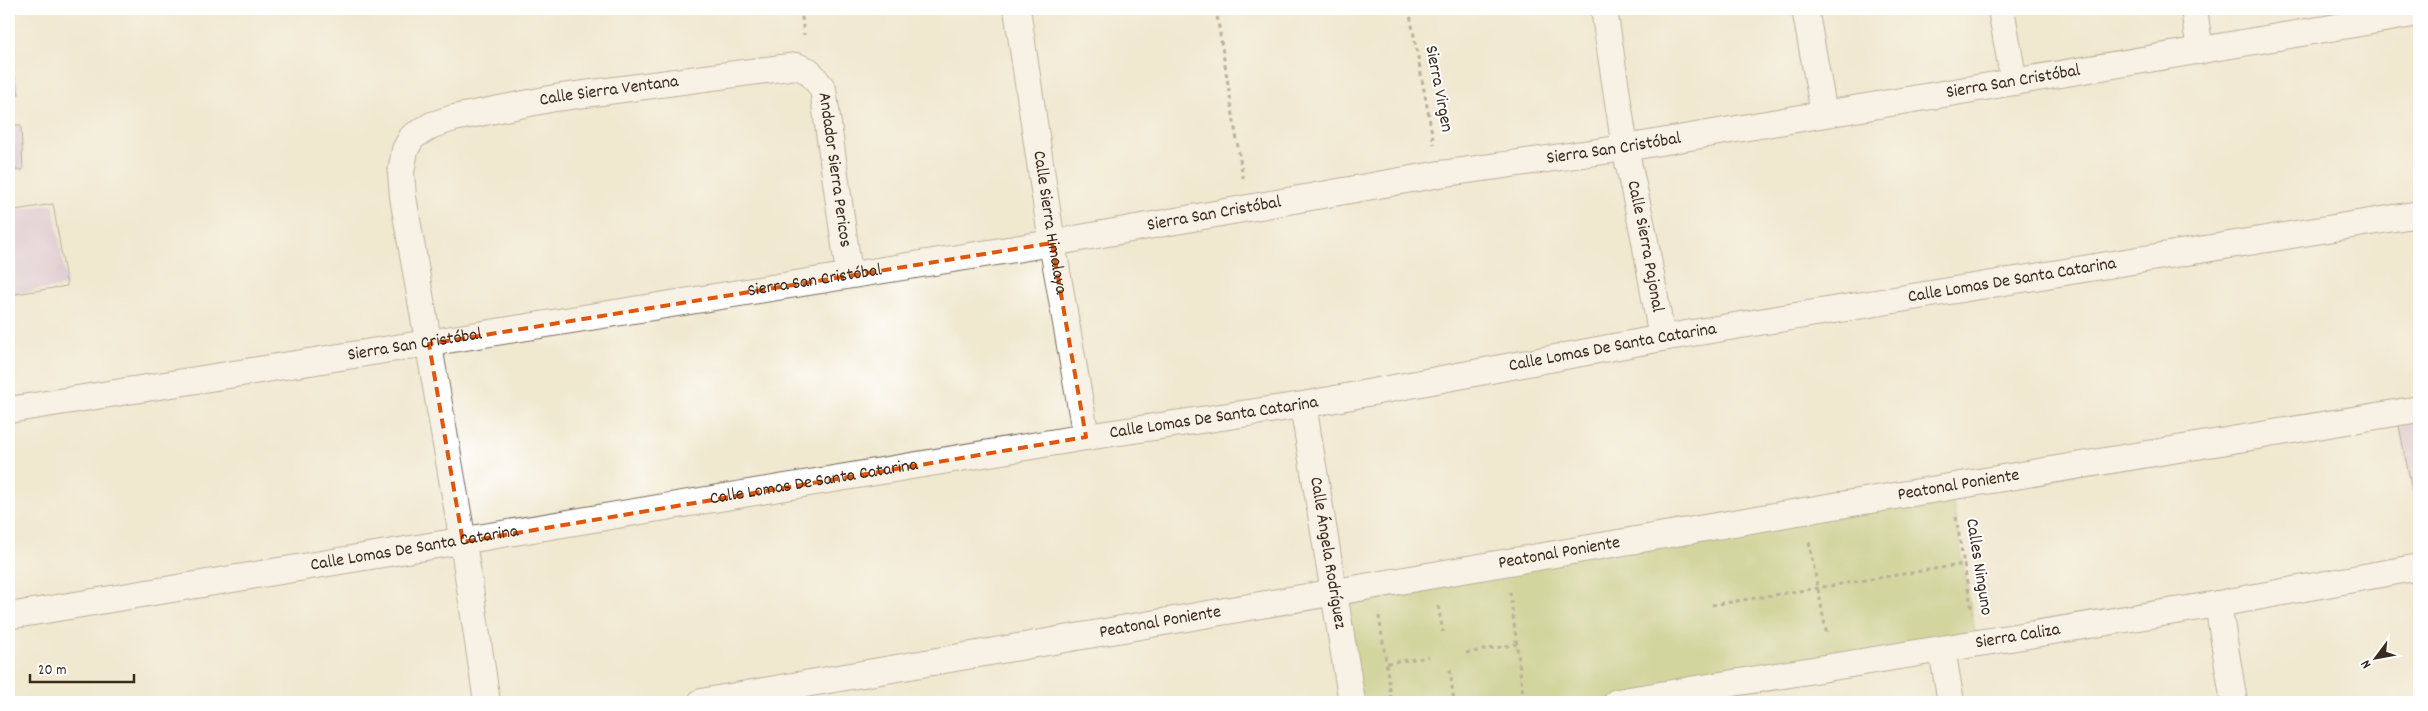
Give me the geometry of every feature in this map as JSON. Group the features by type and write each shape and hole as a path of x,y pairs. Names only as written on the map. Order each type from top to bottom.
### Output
{"street":[{"name":"Calle Sierra Himalaya","path":"1017,9 1052,243 1086,437"},
{"name":"Calle Sierra Pajonal","path":"1604,9 1625,148 1644,236 1662,338"},
{"path":"1805,9 1824,113"},
{"path":"2001,9 2014,82"},
{"path":"2194,9 2200,51"},
{"name":"Sierra San Cristóbal","path":"9,410 1052,243 1440,174 1625,148 2200,51 2404,13"},
{"name":"Calle Sierra Ventana","path":"429,344 400,172 405,150 412,137 432,125 454,118 555,98 778,67 796,66 809,70"},
{"name":"Andador Sierra Pericos","path":"809,70 823,89 826,102 850,274"},
{"name":"Calle Lomas De Santa Catarina","path":"9,616 1086,437 1303,405 1662,338 2419,214"},
{"path":"429,344 487,702"},
{"name":"Calle Ángela Rodríguez","path":"1303,405 1352,702"},
{"name":"Peatonal Poniente","path":"701,702 1770,517 2419,409"},
{"name":"Sierra Caliza","path":"1617,702 1672,698 1832,667 2218,604 2419,567"},
{"path":"2218,604 2234,702"},
{"path":"1942,650 1952,702"}],"path":[{"path":"1216,9 1248,208"},
{"name":"Sierra Virgen","path":"1409,9 1440,174"},
{"name":"Calles Ninguno","path":"1955,508 1976,644"},
{"path":"1809,541 1832,667"},
{"path":"1712,605 1965,564"},
{"path":"1509,586 1524,702"},
{"path":"1437,598 1443,632"},
{"path":"1378,609 1392,702"},
{"path":"1466,653 1518,644"},
{"path":"1387,663 1429,657"},
{"path":"1450,670 1454,702"}],"highlighted area":[{"path":"1052,243 1086,437 463,542 429,344"}],"green space":[{"path":"1951,489 1978,650 1653,702 1343,702 1325,592"}],"building":[{"path":"9,57 19,94 9,97"},
{"path":"9,125 21,125 23,170 9,170"},
{"path":"53,204 67,286 9,295 9,211"},
{"path":"2419,422 2419,519 2418,519 2399,426"}]}
